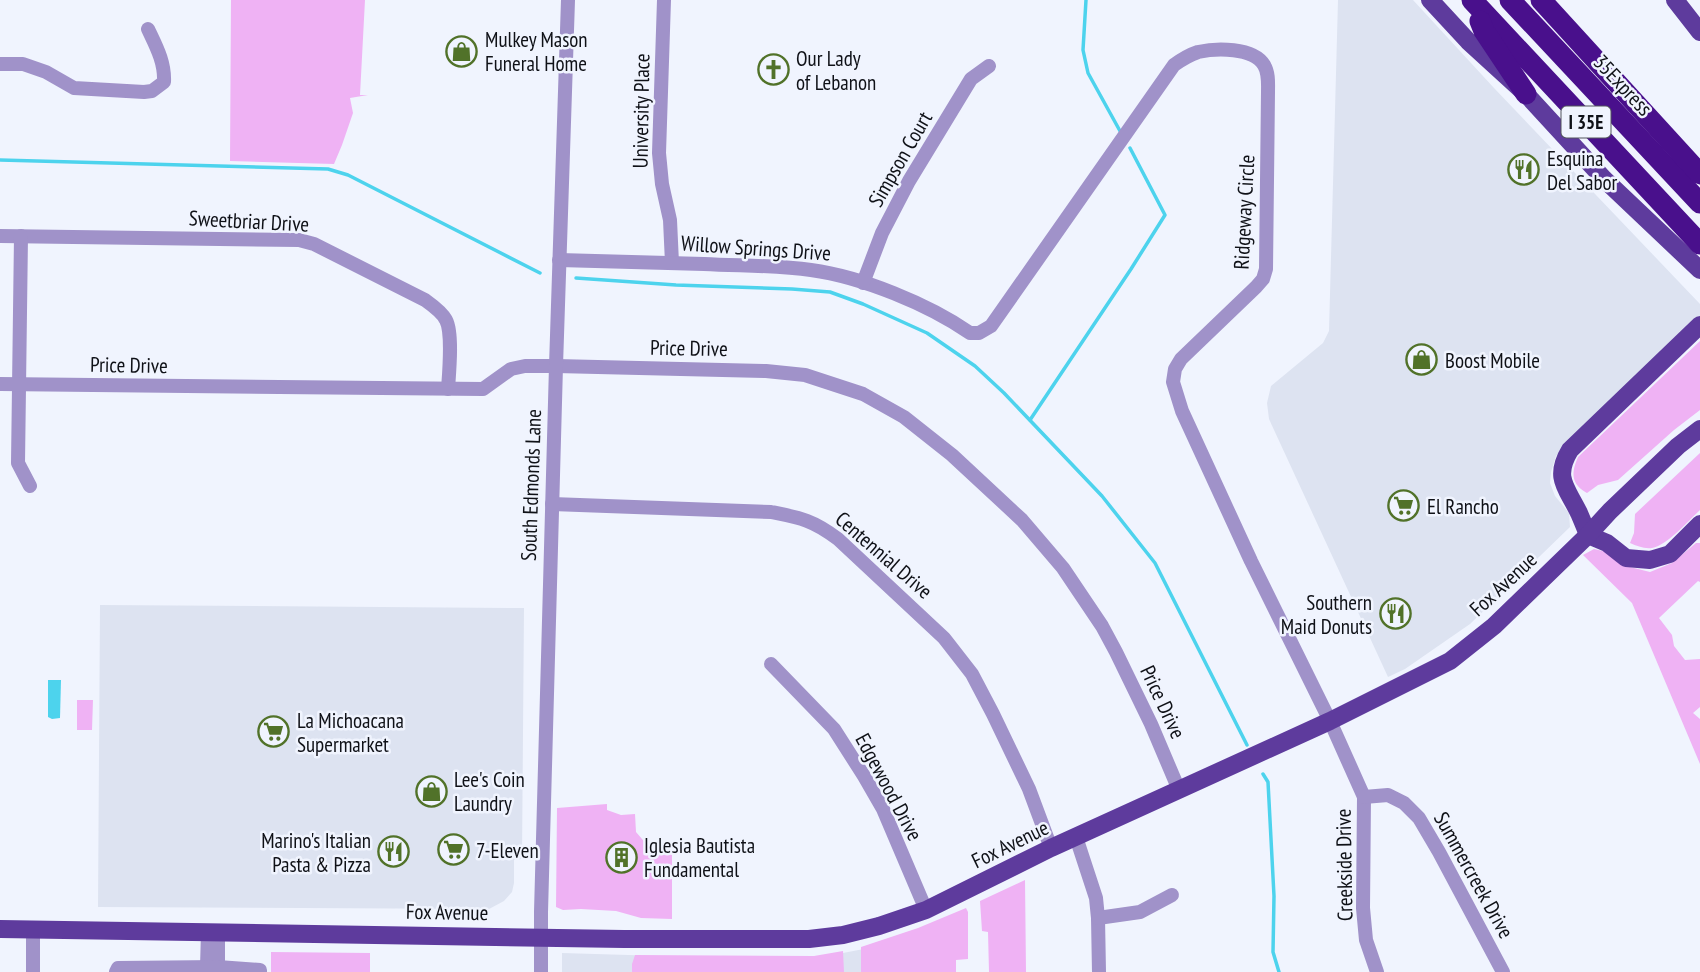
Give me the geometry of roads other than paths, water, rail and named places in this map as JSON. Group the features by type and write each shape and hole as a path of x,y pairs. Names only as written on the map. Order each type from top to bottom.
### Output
{"highway":[{"path":"1472,0 1484,31 1526,94"},
{"name":"I 35E","path":"1472,0 1700,244"},
{"name":"35Express","path":"1510,0 1700,203"},
{"name":"I 35E","path":"1541,0 1700,174"}],"main road":[{"path":"1430,0 1468,41 1526,94 1604,179 1700,270"},
{"path":"1675,0 1700,32"},
{"path":"1700,325 1570,450 1562,469 1562,479 1588,534 1607,543 1626,558 1650,560 1670,554 1700,524"},
{"name":"Fox Avenue","path":"0,929 624,939 809,939 851,934 926,910 1051,848 1330,721 1450,661 1494,626 1610,511 1678,446 1700,429"},
{"path":"1570,498 1610,511 1615,536 1626,558"}],"street":[{"name":"South Edmonds Lane","path":"541,972 568,0"},
{"name":"University Place","path":"664,0 659,153 670,220 672,263"},
{"path":"0,64 23,64 46,72 74,88 144,92 164,82 164,69 148,29"},
{"name":"Ridgeway Circle","path":"979,332 991,326 1174,65 1198,52 1222,50 1244,52 1256,57 1264,65 1268,92 1266,269 1256,287 1181,359 1175,369 1173,382 1182,411 1251,561 1330,721"},
{"name":"Simpson Court","path":"863,283 882,233 909,181 965,87 989,66"},
{"name":"Sweetbriar Drive","path":"0,236 299,240 314,244 425,300 447,320 450,335 448,390"},
{"path":"21,236 18,463 30,486"},
{"name":"Willow Springs Drive","path":"559,260 785,267 836,275 921,306 970,333 979,332"},
{"name":"Price Drive","path":"0,384 483,390 511,369 556,366 766,371 805,375 863,394 904,417 952,455 1022,520 1063,568 1116,652 1179,790"},
{"name":"Centennial Drive","path":"552,504 771,512 804,519 821,526 944,638 972,674 1029,789 1051,848"},
{"name":"Edgewood Drive","path":"771,664 834,729 864,776 883,809 926,910"},
{"name":"Creekside Drive","path":"1330,721 1364,797 1363,908 1366,940 1377,972"},
{"name":"Summercreek Drive","path":"1364,797 1388,795 1404,803 1419,818 1440,852 1503,972"},
{"path":"1076,837 1093,887 1098,918 1099,972"},
{"path":"1098,918 1140,912 1172,895"},
{"path":"33,929 33,972"},
{"path":"212,967 213,932"},
{"path":"116,972 118,968 212,967 260,972"}],"water":[{"path":"48,680 61,680 60,718 48,717"}],"waterway":[{"path":"1086,0 1083,50 1088,73 1120,131"},
{"path":"1030,420 1165,215 1130,148"},
{"path":"0,160 328,169 348,175 540,273"},
{"path":"576,278 830,292 927,333 975,366 1102,496 1155,563 1247,745"},
{"path":"1263,774 1268,782 1274,896 1273,952 1279,972"}],"place":[{"name":"Mulkey Mason Funeral Home","path":"462,51"},
{"name":"Our Lady of Lebanon","path":"773,70"},
{"name":"Esquina Del Sabor","path":"1524,170"},
{"name":"Boost Mobile","path":"1422,360"},
{"name":"El Rancho","path":"1404,506"},
{"name":"Southern Maid Donuts","path":"1395,614"},
{"name":"La Michoacana Supermarket","path":"274,732"},
{"name":"Lee's Coin Laundry","path":"431,791"},
{"name":"7-Eleven","path":"453,850"},
{"name":"Marino's Italian Pasta & Pizza","path":"394,852"},
{"name":"Iglesia Bautista Fundamental","path":"621,857"}]}
